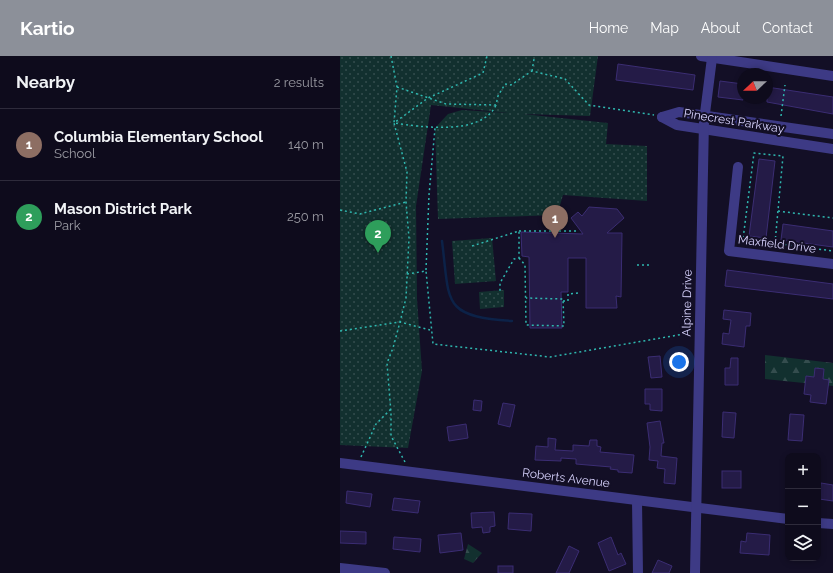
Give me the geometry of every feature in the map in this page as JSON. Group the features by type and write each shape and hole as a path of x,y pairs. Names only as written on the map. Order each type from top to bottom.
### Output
{"street":[{"path":"701,56 833,76"},
{"name":"Alpine Drive","path":"695,573 698,507 699,318 704,115 712,58"},
{"name":"Pinecrest Parkway","path":"662,117 679,112 833,134"},
{"name":"Pinecrest Parkway","path":"662,117 677,125 833,149"},
{"name":"Maxfield Drive","path":"738,167 729,251 833,264"},
{"name":"Roberts Avenue","path":"340,463 785,519"},
{"path":"637,501 638,573"},
{"path":"821,522 833,524"},
{"path":"340,568 385,573"}],"path":[{"path":"391,56 397,87 394,123 407,172 406,202 409,238 406,298 393,348 387,363 392,436 411,472"},
{"path":"394,123 428,98 483,73 487,56"},
{"path":"394,123 435,128 481,122 493,113 498,96 506,84 511,85 532,70 534,60"},
{"path":"532,70 565,79 589,105 662,117"},
{"path":"781,117 785,85"},
{"path":"397,87 446,104 496,105"},
{"path":"435,128 429,195 426,271 430,330 433,344 550,356 690,333"},
{"path":"775,243 783,156 754,153 743,239 833,251"},
{"path":"340,210 360,214 406,202"},
{"path":"778,211 833,218"},
{"path":"519,231 520,258 525,265 526,325 564,326 563,301"},
{"path":"472,246 519,231 576,231"},
{"path":"500,290 500,283 514,259 520,258"},
{"path":"636,265 652,265"},
{"path":"407,274 426,271"},
{"path":"526,298 563,299 563,301 568,301 568,294 579,294"},
{"path":"340,331 400,322 430,330"},
{"path":"358,465 376,424 391,408"}],"green space":[{"path":"340,56 598,56 590,116 523,114 608,123 606,144 647,146 647,201 563,195 557,215 438,219 435,128 448,114 462,110 508,113 431,105 416,206 417,299 422,371 408,448 340,445"},
{"path":"492,238 496,281 455,284 452,241"},
{"path":"504,290 504,307 480,309 479,292"},
{"path":"765,355 833,363 833,386 765,379"},
{"path":"468,544 482,553 473,563 464,559"}],"building":[{"path":"618,64 695,75 693,90 616,80"},
{"path":"720,81 737,83 737,99 718,97"},
{"path":"773,88 833,97 833,114 773,103"},
{"path":"759,159 775,161 766,238 749,236"},
{"path":"589,207 617,209 624,218 607,233 622,233 621,297 616,296 617,308 586,308 586,258 568,258 568,292 561,292 562,328 530,328 529,257 522,256 521,232 583,234 571,218 578,212 582,216"},
{"path":"783,224 833,231 833,247 781,240"},
{"path":"727,270 833,284 833,299 725,286"},
{"path":"724,310 751,313 750,326 746,326 744,347 722,344 723,333 729,334 731,320 723,319"},
{"path":"660,356 662,377 651,378 648,357"},
{"path":"731,358 738,358 738,385 725,385 725,368 730,368"},
{"path":"815,368 824,369 823,379 829,380 826,404 810,402 811,395 804,394 806,376 814,377"},
{"path":"645,389 662,389 662,411 650,410 650,404 645,404"},
{"path":"474,400 482,401 481,411 473,410"},
{"path":"503,403 515,405 510,427 498,424"},
{"path":"723,412 736,413 734,438 722,437"},
{"path":"790,414 804,415 802,441 788,440"},
{"path":"660,421 664,443 662,443 661,456 677,458 675,484 664,483 665,469 657,468 658,461 649,460 650,447 647,423"},
{"path":"466,424 468,438 449,441 447,427"},
{"path":"548,438 556,439 555,450 573,451 573,445 589,446 590,440 597,440 597,446 601,447 600,452 634,455 632,473 618,472 618,470 610,469 611,467 576,464 576,459 561,458 561,461 535,460 536,446 548,447"},
{"path":"722,471 741,471 741,488 722,488"},
{"path":"821,483 833,485 833,501 821,499"},
{"path":"347,491 372,494 370,507 346,503"},
{"path":"394,498 420,501 418,513 392,510"},
{"path":"494,512 495,526 490,527 490,532 483,533 482,527 472,528 471,513"},
{"path":"509,513 532,514 531,531 508,529"},
{"path":"340,531 366,532 366,544 340,543"},
{"path":"461,533 463,550 440,553 438,535"},
{"path":"747,533 770,535 769,555 740,553 741,541 746,542"},
{"path":"394,537 421,539 420,552 393,549"},
{"path":"611,537 618,555 621,553 626,564 609,571 598,543"},
{"path":"569,546 579,551 569,573 556,573"},
{"path":"658,560 672,566 669,573 652,573"},
{"path":"498,566 513,566 513,573 498,573"}],"waterway":[{"path":"442,241 446,279 453,302 461,310 472,315 489,319 512,321"}],"place":[{"name":"Columbia Elementary School","path":"555,238"},
{"name":"Mason District Park","path":"378,253"}]}
